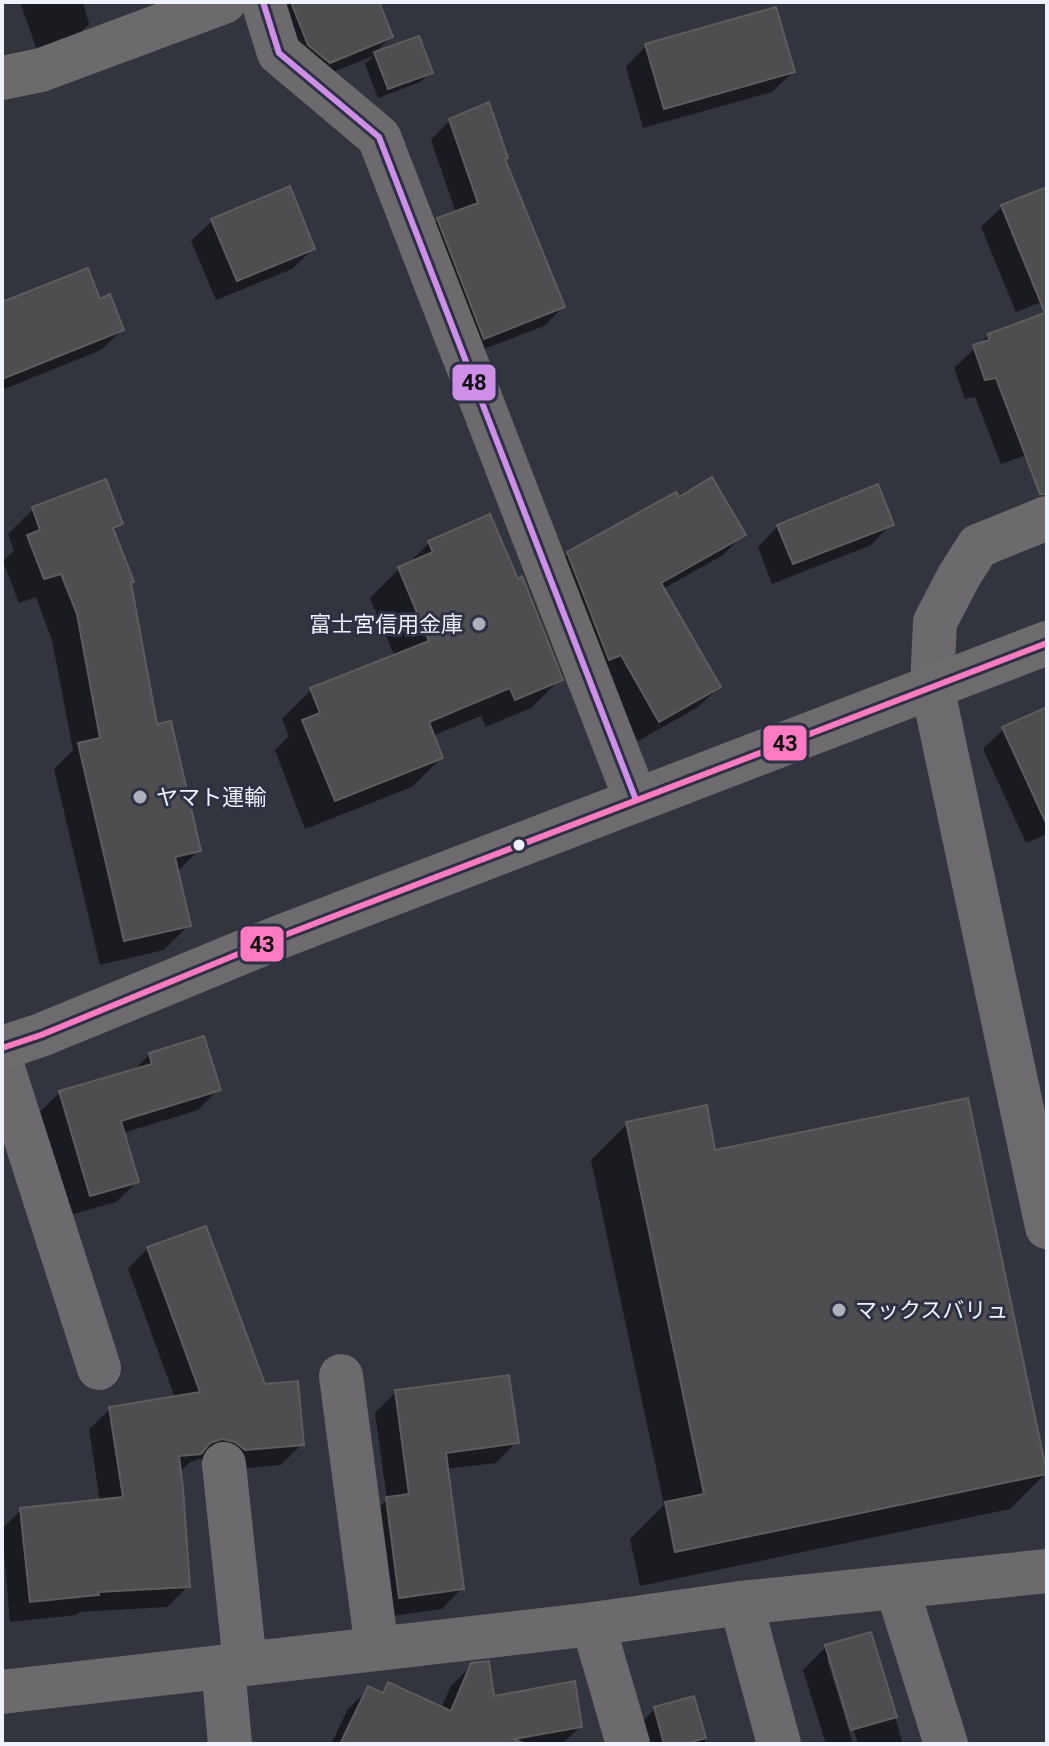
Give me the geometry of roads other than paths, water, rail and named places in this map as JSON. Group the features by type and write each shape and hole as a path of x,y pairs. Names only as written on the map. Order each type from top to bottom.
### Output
{"main road":[{"path":"2,1048 41,1035 277,938 1047,643"},
{"path":"932,686 1047,1227"}],"street":[{"path":"2,78 41,70 224,2"},
{"path":"263,2 279,53 379,137 636,800"},
{"path":"932,686 935,622 978,546 1047,518"},
{"path":"2,1065 99,1368"},
{"path":"341,1376 377,1649"},
{"path":"224,1464 234,1665 230,1744"},
{"path":"2,1692 593,1624 741,1603 1047,1571"},
{"path":"897,1588 946,1744"},
{"path":"741,1603 779,1744"},
{"path":"593,1624 628,1744"}],"place":[{"name":"富士宮信用金庫","path":"479,624"},
{"name":"ヤマト運輸","path":"140,797"},
{"name":"マックスバリュ","path":"839,1310"}]}
